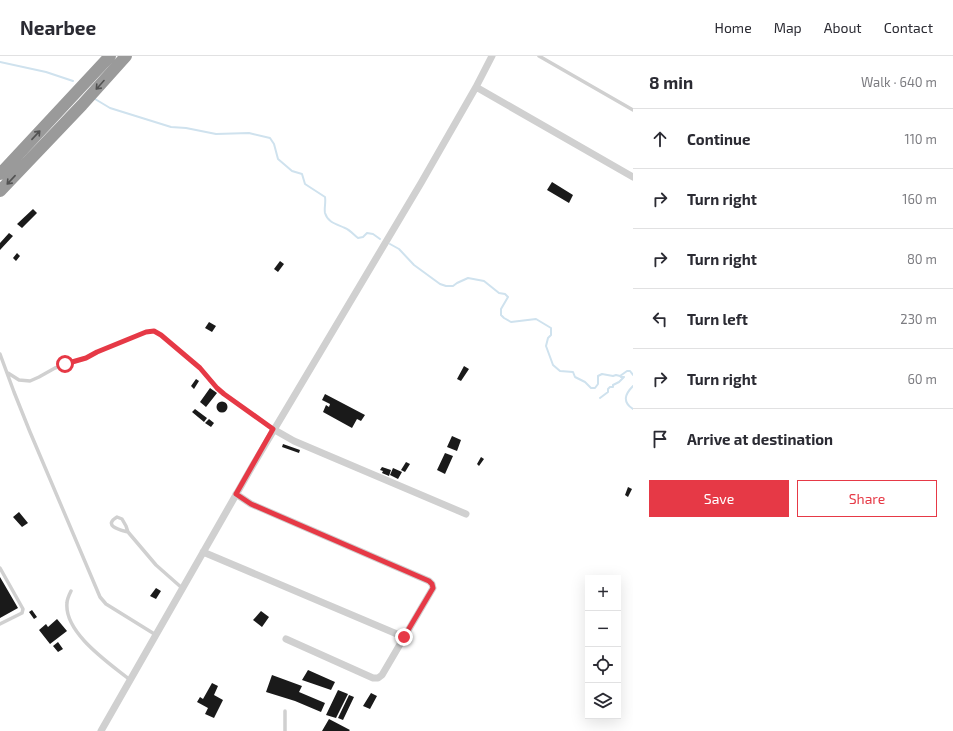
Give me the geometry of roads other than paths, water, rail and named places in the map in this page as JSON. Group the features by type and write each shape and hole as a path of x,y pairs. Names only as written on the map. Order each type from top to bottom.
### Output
{"highway":[{"path":"0,174 118,59"},
{"path":"0,191 82,105 118,59"}],"street":[{"path":"101,731 273,429 413,196 476,87 492,56"},
{"path":"476,87 633,176"},
{"path":"273,429 294,441 466,514"},
{"path":"236,494 251,504 429,581 432,584 433,588 382,675 378,678 373,678 286,639"},
{"path":"203,552 404,637"}],"lane":[{"path":"118,59 131,56"},
{"path":"539,56 633,110"},
{"path":"8,373 19,380 30,381 39,378 62,365 86,358 146,332 154,331 161,335 200,368 224,394 273,429"},
{"path":"0,354 14,392 100,597 106,604 156,635"},
{"path":"128,532 113,527 111,523 112,520 117,517 122,520 128,532 156,565 182,588"},
{"path":"0,568 23,609 22,613 0,624"},
{"path":"71,591 66,603 68,616 77,633 85,643 130,680"},
{"path":"285,711 285,731"}],"waterway":[{"path":"0,62 46,72 73,81"},
{"path":"95,99 110,108 171,127 186,128 216,134 249,133 270,138 274,144 278,159 292,171 302,174 305,184 325,197 325,213 328,219 347,229 358,238 363,237 367,233 373,234 380,239"},
{"path":"390,244 399,249 414,265 440,284 453,286 468,278 484,281 499,293 505,294 508,297 501,309 501,315 511,322 536,319 551,328 551,335 548,338 546,346 553,365 560,371 573,372 575,377 585,382 591,388 595,388 598,384 598,376 602,374 620,376 627,371 630,371 633,375"},
{"path":"600,398 608,392 610,387 613,387 613,385 624,377 620,376"},
{"path":"633,386 628,392 626,398 627,404 633,409"}]}
